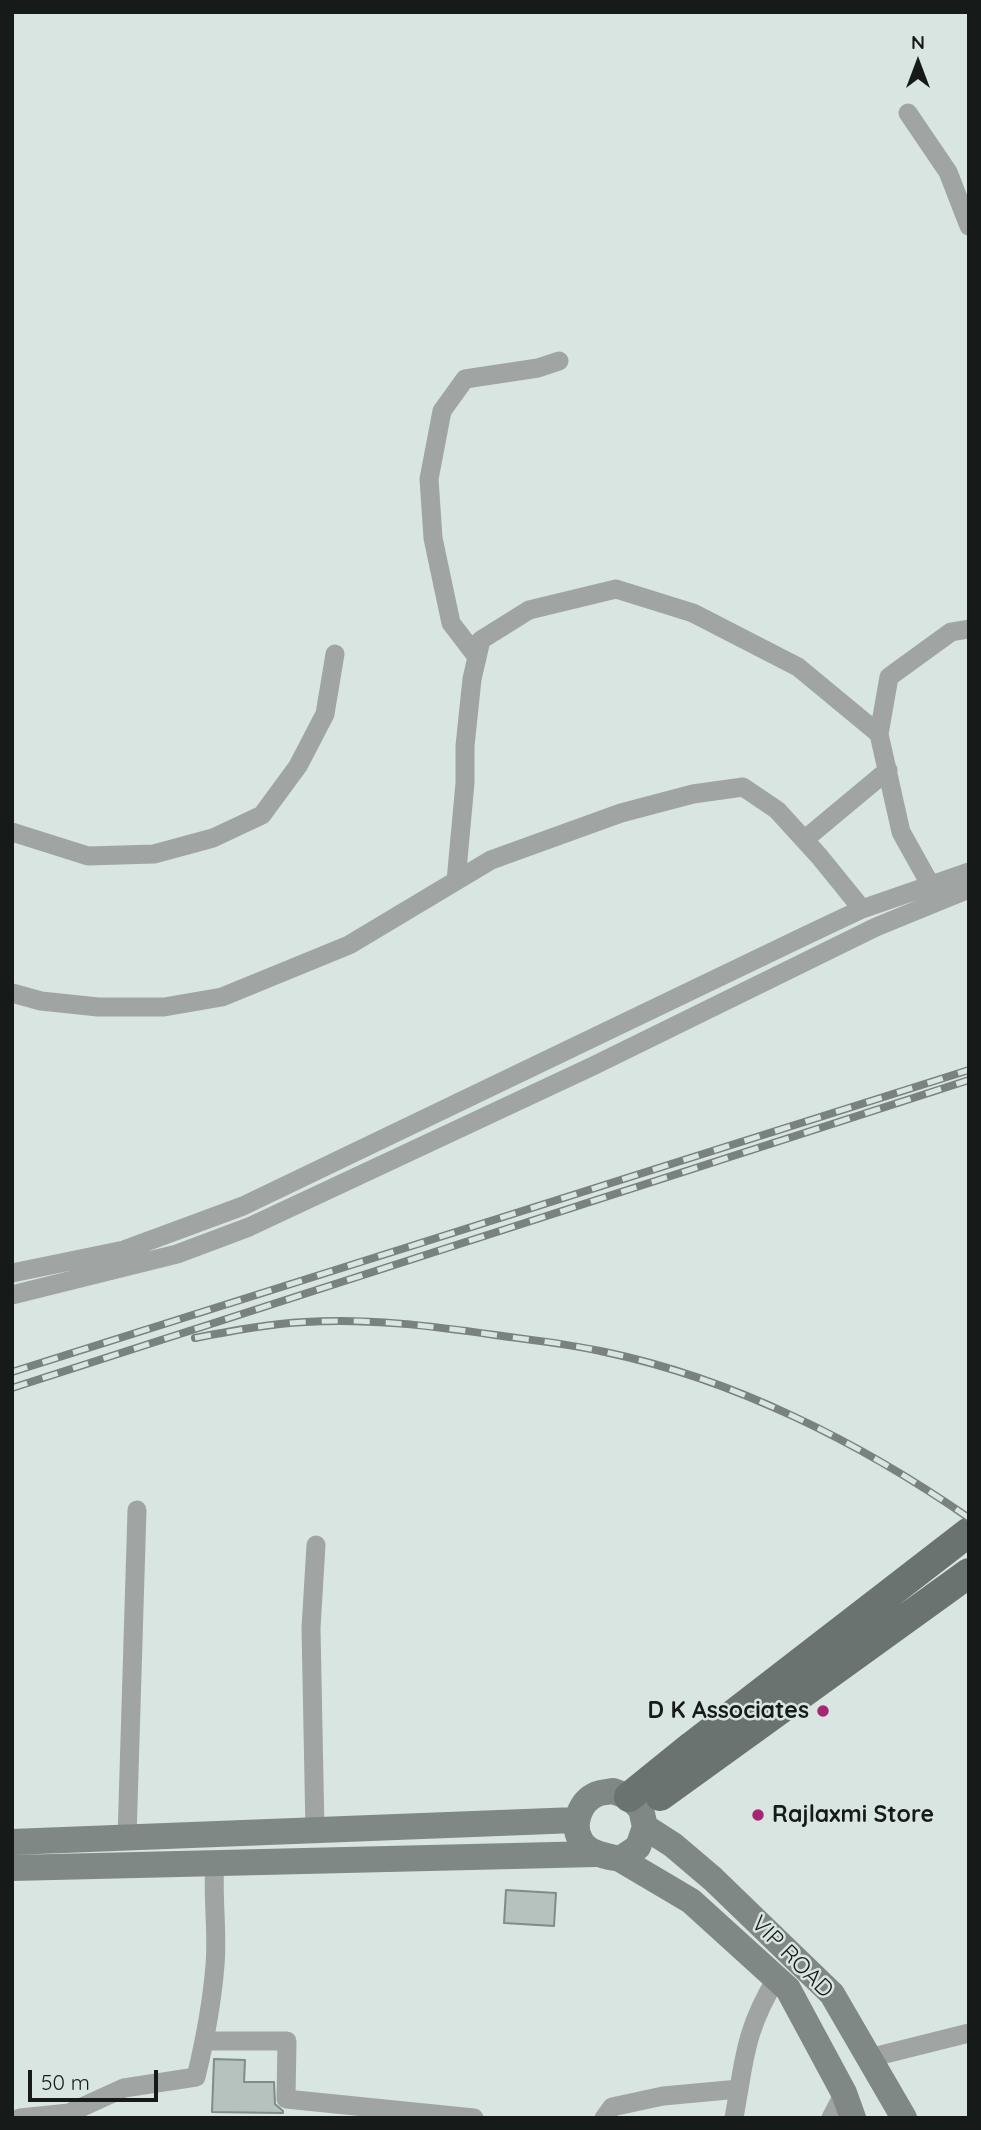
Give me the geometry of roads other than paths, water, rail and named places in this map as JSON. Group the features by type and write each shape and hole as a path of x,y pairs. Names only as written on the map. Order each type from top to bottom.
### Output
{"main road":[{"path":"12,1868 608,1856 638,1847 638,1811 692,1746 969,1532"},
{"path":"638,1811 969,1573"},
{"path":"608,1856 580,1841 576,1821 583,1805 596,1794 613,1791 638,1811"},
{"name":"VIP ROAD","path":"638,1811 832,1994 904,2118"},
{"path":"12,1842 576,1821"},
{"name":"VIP ROAD","path":"608,1856 691,1902 788,1989 849,2106"}],"street":[{"path":"908,113 948,172 969,226"},
{"path":"477,657 451,624 433,538 429,479 442,411 465,379 538,368 559,361"},
{"path":"456,881 465,783 465,746 472,679 481,640 528,610 616,589 693,613 798,667 879,734"},
{"path":"930,884 901,832 879,734 889,677 951,632 969,629"},
{"path":"12,832 88,856 154,854 213,838 262,815 298,766 325,714 335,654"},
{"path":"804,840 888,771"},
{"path":"12,993 41,1001 97,1007 164,1007 222,997 349,945 491,860 621,813 693,794 743,787 777,810 862,909"},
{"path":"12,1273 124,1250 243,1206 862,909 969,872"},
{"path":"12,1295 177,1255 249,1227 593,1066 876,927 969,889"},
{"path":"127,1838 137,1510"},
{"path":"315,1831 311,1628 316,1545"},
{"path":"20,2118 69,2113 124,2088 196,2077 215,1964 215,1862"},
{"path":"734,2118 746,2045 759,2007 776,1979"},
{"path":"869,2058 969,2034"},
{"path":"204,2041 287,2041 286,2099 474,2118"},
{"path":"604,2118 612,2107 650,2099 739,2089"},
{"path":"831,2118 849,2106"}],"railway":[{"path":"12,1372 969,1070"},
{"path":"12,1388 969,1080"},
{"path":"195,1338 277,1324 353,1321 448,1329 605,1352 701,1379 795,1417 885,1464 969,1518"}],"place":[{"name":"D K Associates","path":"823,1711"},
{"name":"Rajlaxmi Store","path":"758,1815"}]}
